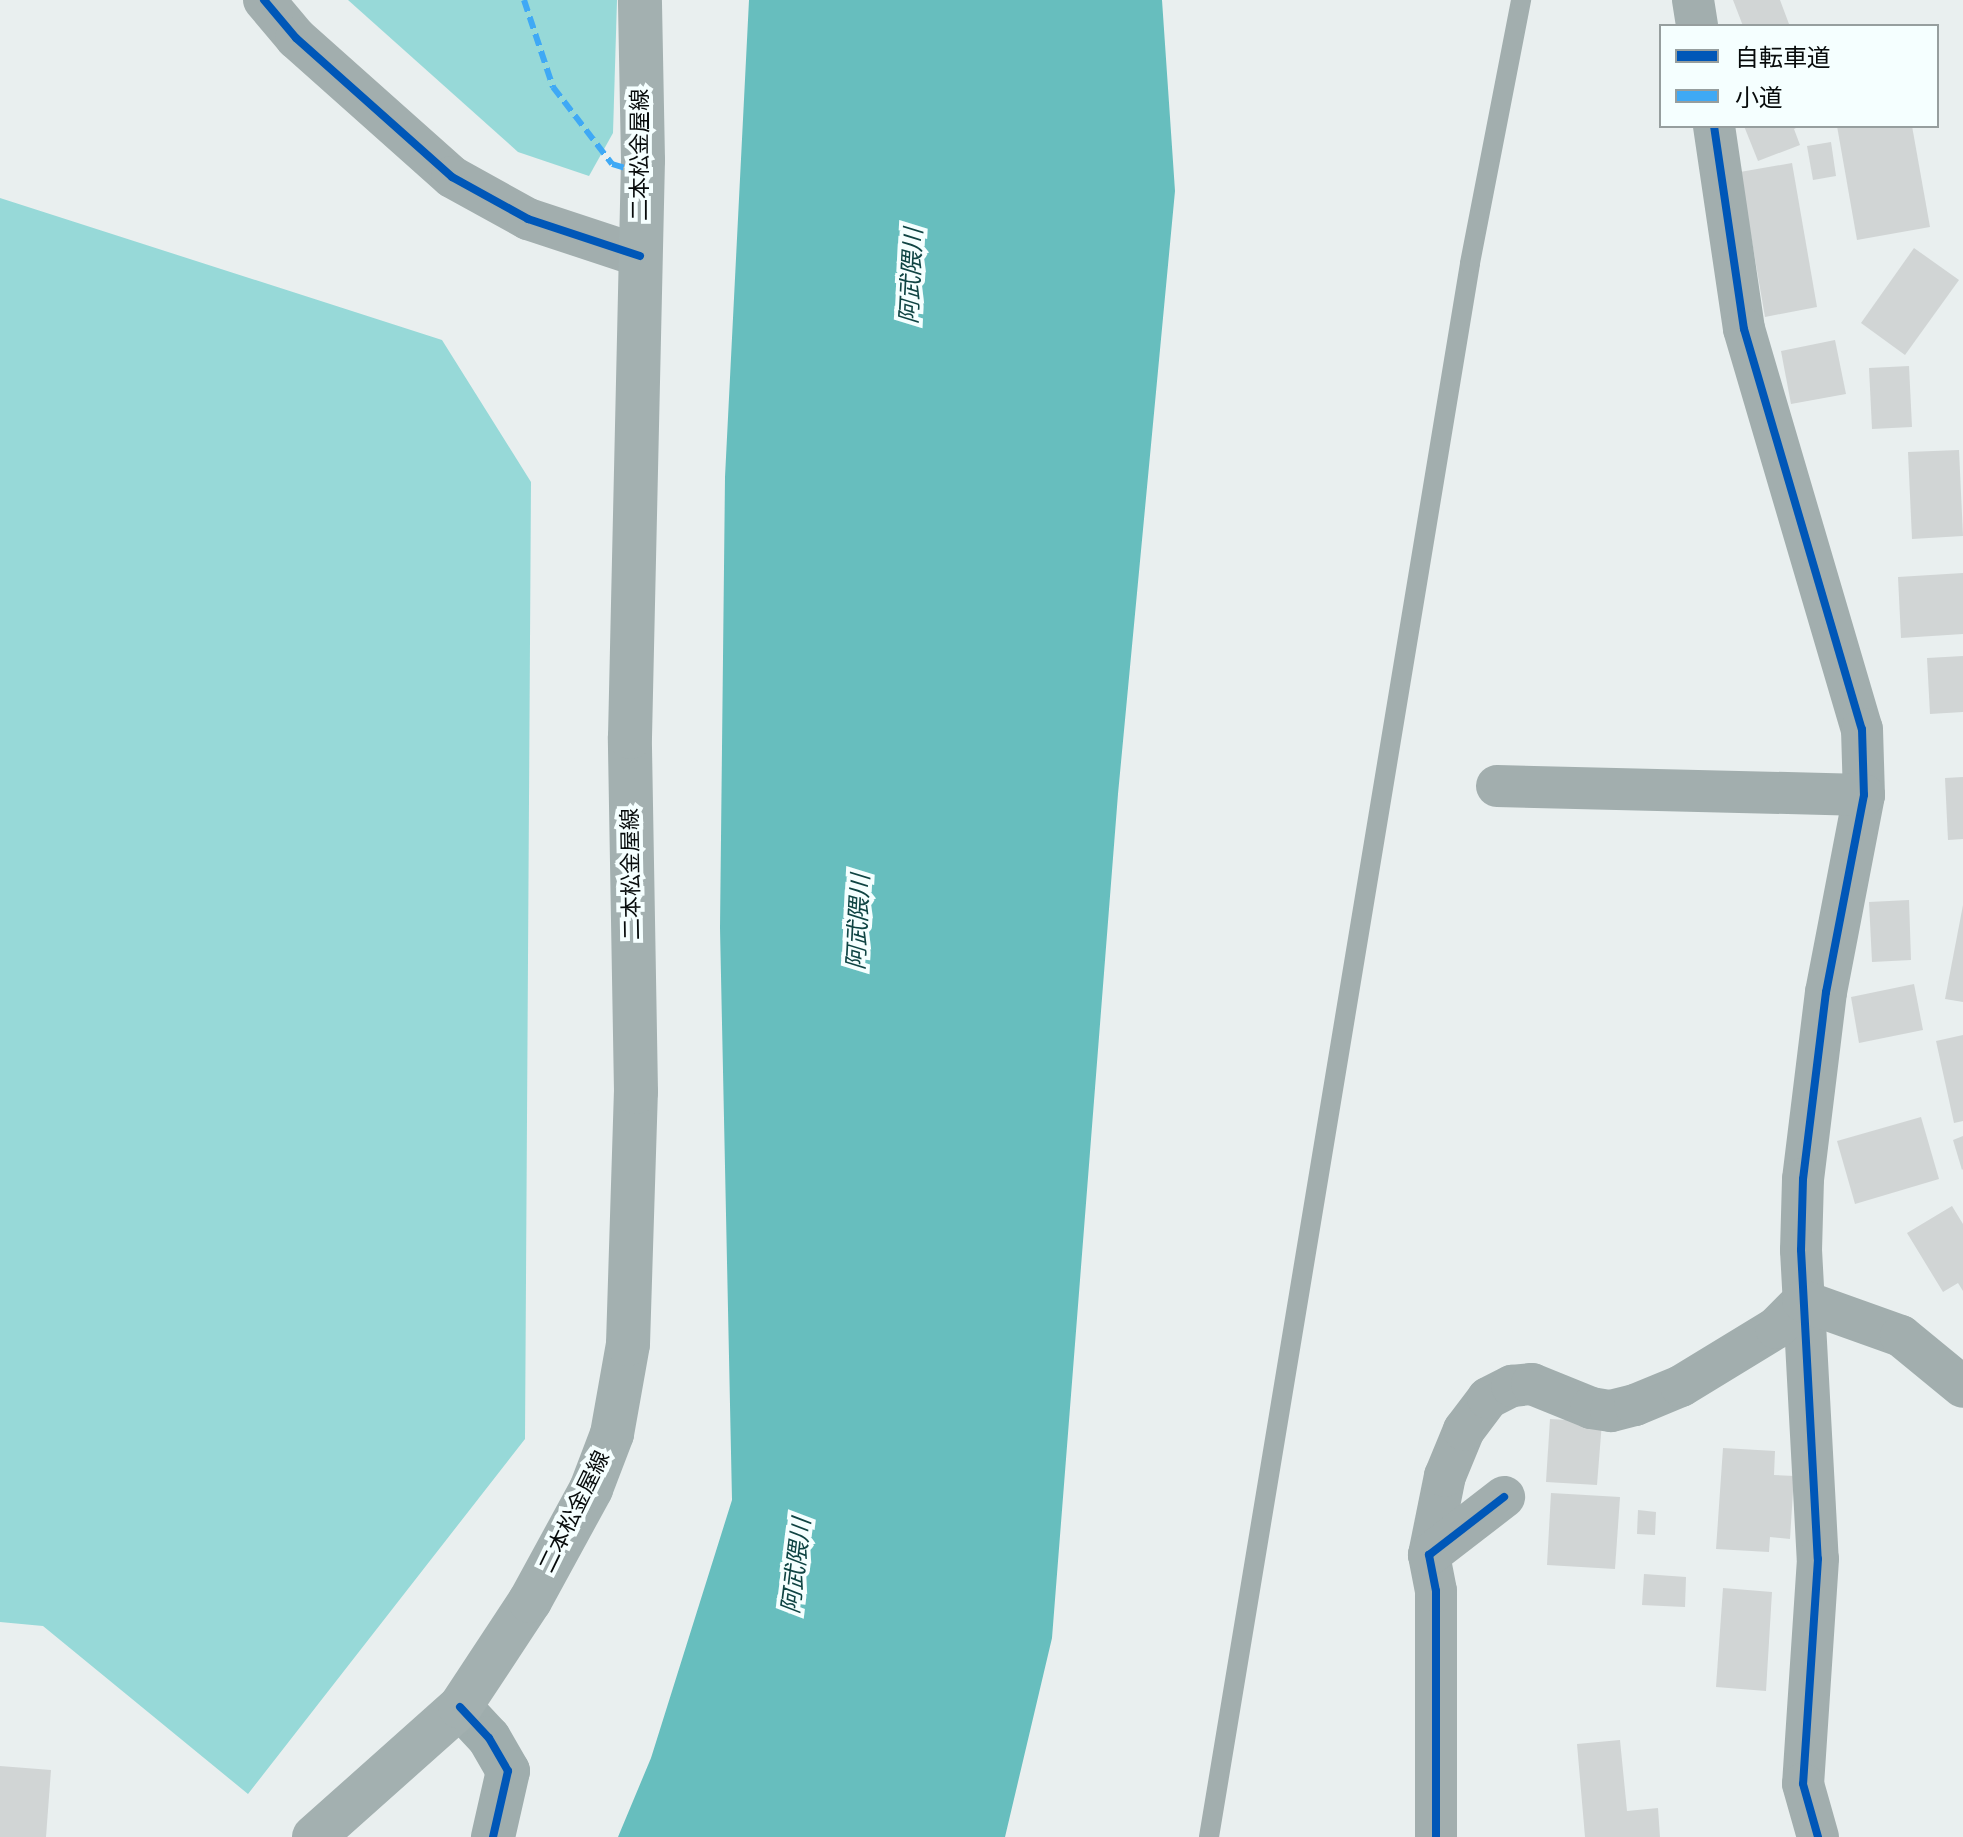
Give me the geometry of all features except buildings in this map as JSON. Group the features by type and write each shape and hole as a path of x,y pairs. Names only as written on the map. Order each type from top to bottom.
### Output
{"main road":[{"name":"二本松金屋線","path":"314,1837 460,1707 530,1601 591,1489 612,1434 628,1344 635,1227 630,737 640,256 640,0"}],"street":[{"path":"264,0 296,38 452,177 528,219 640,256"},
{"path":"1693,0 1697,24"},
{"path":"1714,128 1744,329 1862,729 1864,795 1826,992 1803,1179 1803,1301 1818,1559 1803,1784 1818,1837"},
{"path":"1497,786 1864,795"},
{"path":"1803,1301 1901,1336 1963,1387"},
{"path":"1436,1837 1436,1591 1429,1555 1445,1476 1464,1430 1488,1398 1512,1386 1532,1384 1591,1408 1611,1411 1635,1405 1681,1386 1776,1328 1803,1301"},
{"path":"1429,1555 1504,1497"},
{"path":"460,1707 489,1738 508,1771 493,1837"}],"lane":[{"path":"1209,1837 1470,263 1521,0"}],"shaded area":[{"path":"348,0 617,0 613,133 589,176 518,152"},
{"path":"0,198 442,340 531,482 525,1439 248,1794 43,1626 0,1622"}],"water":[{"name":"阿武隈川","path":"749,0 1162,0 1175,191 1118,794 1052,1638 1005,1837 618,1837 651,1758 732,1500 720,928 725,477"}],"marked path":[{"path":"524,0 553,87 612,164 628,169 643,160"}],"cycle path":[{"path":"264,0 296,38 452,177 528,219 640,256"},
{"path":"1714,128 1744,329 1862,729 1864,795 1826,992 1803,1179 1801,1250 1818,1559 1803,1784 1818,1837"},
{"path":"1436,1837 1436,1591 1429,1555 1504,1497"},
{"path":"460,1707 489,1738 508,1771 493,1837"}]}
